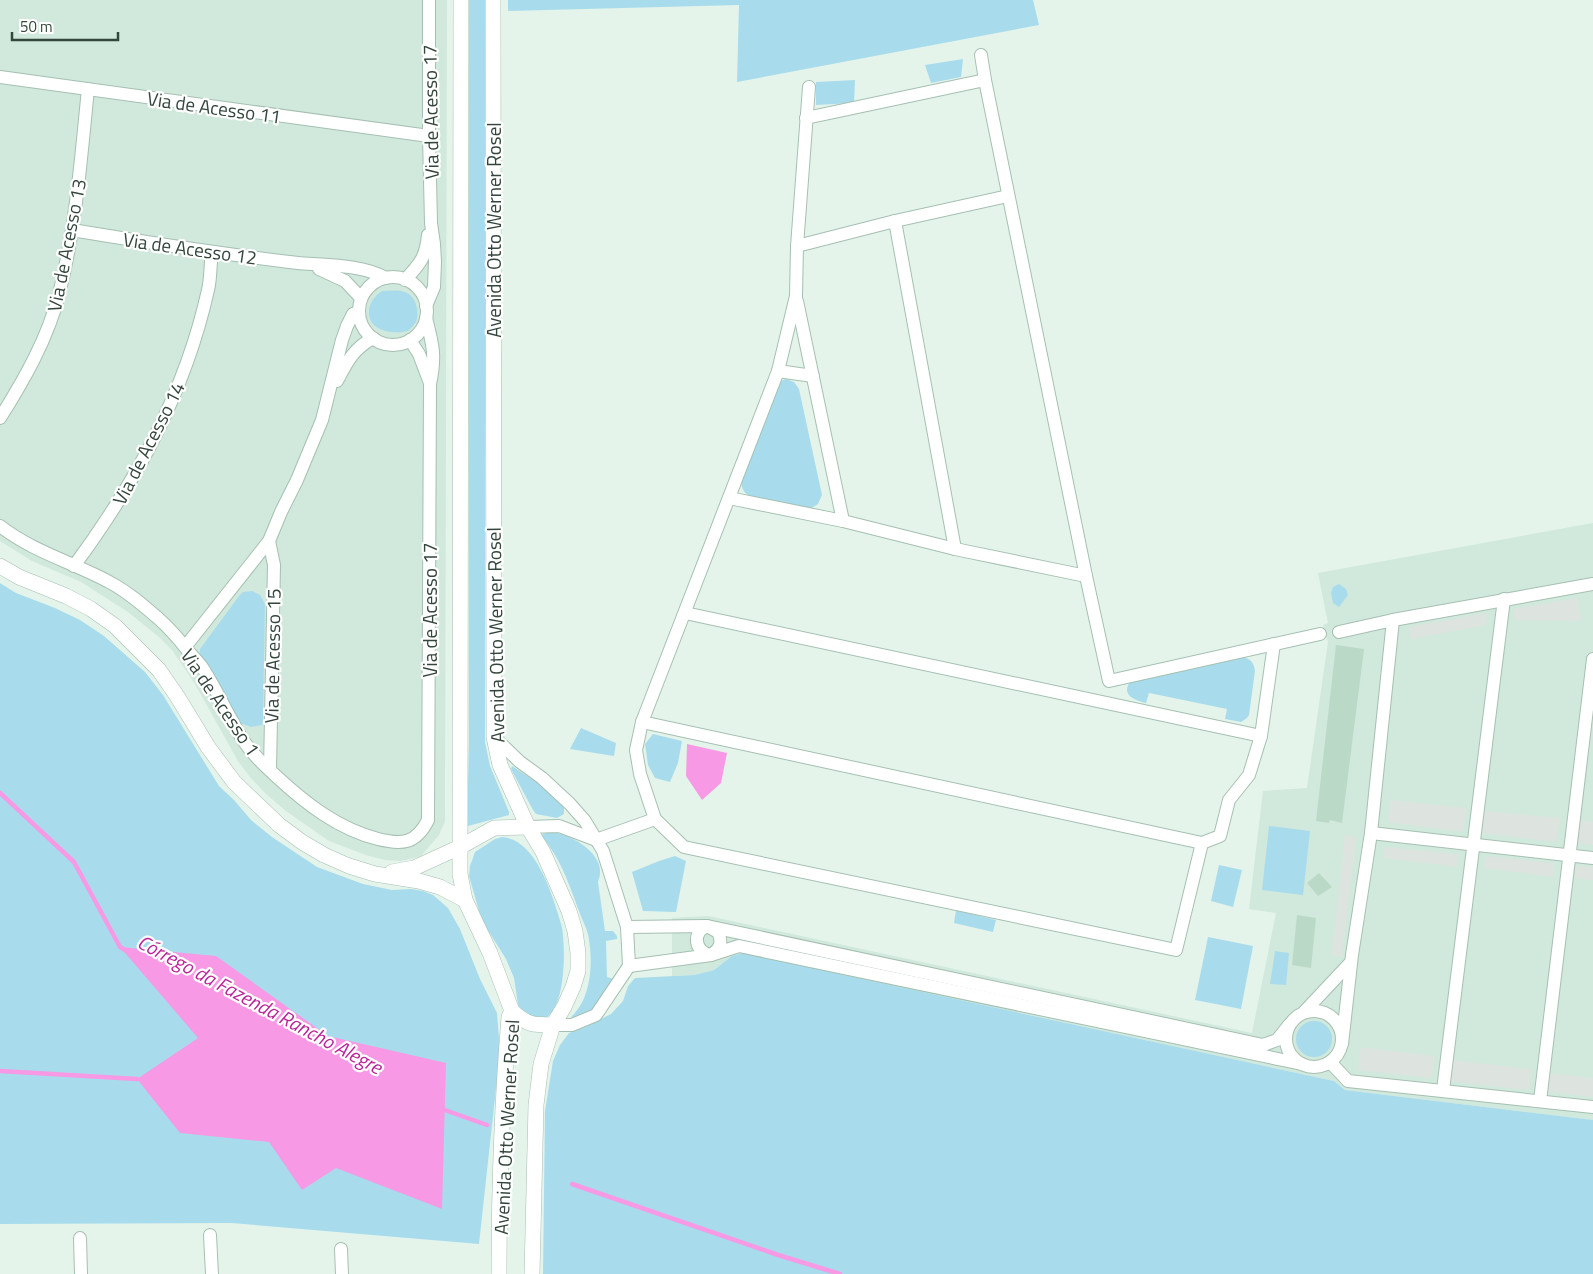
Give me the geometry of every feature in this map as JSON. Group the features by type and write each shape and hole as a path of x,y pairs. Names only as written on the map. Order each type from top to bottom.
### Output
{"street":[{"name":"Via de Acesso 17","path":"420,833 428,820 430,384 434,366 434,350 426,312 434,287 429,136 429,0"},
{"name":"Avenida Otto Werner Rosel","path":"462,0 460,874 465,900 490,953 512,1011 509,1017 501,1153 499,1274"},
{"name":"Avenida Otto Werner Rosel","path":"493,0 494,737 500,765 528,827 543,852 557,882 576,932 578,970 564,1007 552,1025 541,1064 536,1105 532,1274"},
{"path":"981,55 1008,196 1113,704"},
{"name":"Via de Acesso 11","path":"0,77 429,136"},
{"path":"806,118 985,80"},
{"path":"808,86 796,296 778,371 642,722 636,750 640,774 654,819 684,847 1176,950 1202,843"},
{"name":"Via de Acesso 13","path":"0,418 17,392 36,354 49,325 59,295 80,178 88,89"},
{"path":"798,246 895,221 1008,196"},
{"path":"895,221 955,549"},
{"name":"Via de Acesso 17","path":"406,280 426,254 431,223"},
{"name":"Via de Acesso 12","path":"72,230 212,252 339,266 375,272 386,278"},
{"name":"Via de Acesso 14","path":"74,566 112,513 140,466 176,393 203,312 209,287 212,252"},
{"name":"Via de Acesso 12","path":"308,264 345,281 361,298"},
{"path":"386,278 406,280 415,286 422,295 426,312 423,327 410,340 401,344 381,343 365,331 360,322 358,312 361,298 367,288 386,278"},
{"path":"796,296 843,521"},
{"name":"Via de Acesso 15","path":"185,647 269,541 311,449 322,420 336,361 347,326 353,314 358,312"},
{"name":"Via de Acesso 15","path":"330,392 353,353 362,344 373,338"},
{"name":"Via de Acesso 17","path":"410,340 419,354 430,384"},
{"path":"778,371 813,376"},
{"path":"729,498 843,521 955,549 1086,576"},
{"name":"Via de Acesso 1","path":"0,526 33,547 113,583 142,604 168,627 201,667 243,740 256,757 296,794 322,814 357,833 378,839 406,842 414,839 420,833"},
{"name":"Via de Acesso 15","path":"269,541 274,565 270,770"},
{"path":"0,566 19,577 74,600 116,626 158,670 177,696 208,747 234,782 279,825 302,842 324,855 350,866 375,874 419,881 440,887 465,900"},
{"path":"1339,632 1504,599 1593,584"},
{"path":"1443,1090 1504,599"},
{"path":"685,613 1261,736"},
{"path":"629,966 711,955 739,946 1311,1067 1321,1066 1330,1062 1336,1058 1342,1044 1351,962 1370,833 1393,620"},
{"path":"1109,681 1320,634"},
{"path":"642,722 1202,843 1220,836 1229,800 1249,776 1261,736 1274,644"},
{"path":"1540,1101 1593,659"},
{"path":"494,737 520,762 542,778 585,821 603,851 627,927 629,966 596,1015 572,1025 536,1025 523,1021 512,1011"},
{"path":"375,874 399,872 414,868 460,848 494,828 559,826 596,840 654,819"},
{"path":"1370,833 1593,858"},
{"path":"627,927 708,926 1263,1045 1277,1040 1298,1015 1304,1012 1351,962"},
{"path":"708,926 718,932 721,942 717,951 711,955"},
{"path":"708,926 703,928 697,935 697,944 702,952 711,955"},
{"path":"1304,1012 1321,1012 1336,1020 1340,1028 1342,1044"},
{"path":"1289,1025 1286,1043 1294,1059 1302,1064"},
{"path":"1330,1062 1348,1081 1593,1107"},
{"path":"210,1235 212,1274"},
{"path":"80,1238 81,1274"},
{"path":"341,1249 342,1274"}],"shaded area":[{"path":"0,0 447,0 445,821 439,835 421,856 401,861 385,860 366,855 329,841 286,811 266,794 238,761 195,684 172,650 159,637 128,612 81,582 32,561 0,541"},
{"path":"469,0 485,0 485,742 490,766 509,815 468,826 467,824 469,745"},
{"path":"508,0 1033,0 1039,25 737,82 739,5 508,11"},
{"path":"963,59 961,77 931,83 925,65"},
{"path":"855,80 854,103 816,105 816,82"},
{"path":"382,291 401,291 413,298 418,314 415,323 408,331 386,331 380,329 371,321 369,316 370,305"},
{"path":"786,379 794,382 799,389 822,495 818,504 810,509 777,504 752,497 743,490 742,485 741,478 778,382"},
{"path":"1593,523 1593,1120 1345,1090 1334,1081 743,953 732,956 714,970 694,975 672,976 672,918 708,916 1252,1033 1276,913 1249,909 1263,791 1307,788 1328,642 1323,625 1328,623 1318,573"},
{"path":"0,583 16,593 80,620 104,636 145,672 163,695 219,786 251,820 272,837 317,867 363,884 392,890 411,889 423,891 433,895 448,908 460,929 480,979 497,1013 500,1052 479,1244 231,1223 0,1224"},
{"path":"1339,584 1346,589 1348,595 1339,607 1333,603 1331,593 1333,587"},
{"path":"252,591 260,595 265,604 263,722 262,725 251,727 240,723 200,656 200,649 239,596 243,592"},
{"path":"1577,598 1581,621 1514,620 1514,609"},
{"path":"1487,613 1487,625 1410,639 1409,627"},
{"path":"1241,657 1251,661 1255,671 1249,715 1241,722 1225,719 1227,709 1149,693 1146,703 1130,696 1127,690 1131,680"},
{"path":"581,728 616,743 614,756 570,749"},
{"path":"653,734 682,741 678,763 670,782 655,778 648,765 645,744"},
{"path":"512,766 542,786 562,805 564,814 557,818 536,814 511,769"},
{"path":"1391,800 1467,808 1463,832 1388,822"},
{"path":"1484,811 1560,818 1556,842 1481,833"},
{"path":"1577,820 1593,822 1593,845 1574,842"},
{"path":"1269,826 1310,831 1303,895 1262,890"},
{"path":"551,832 569,837 587,848 594,855 599,864 598,882 605,931 613,931 617,936 617,939 606,941 607,977 614,979 596,1012 573,1018 571,1017 578,1010 587,991 591,960 590,950 586,929 563,871 553,852 540,835"},
{"path":"1345,835 1356,837 1342,957 1332,955"},
{"path":"502,837 513,840 523,846 532,855 539,866 555,903 562,927 564,961 561,989 555,1007 544,1020 537,1021 519,1011 514,978 506,959 484,924 469,876 475,852 495,839"},
{"path":"1385,847 1458,854 1457,867 1384,858"},
{"path":"675,856 686,861 676,912 643,911 632,872"},
{"path":"1486,856 1554,863 1553,877 1484,868"},
{"path":"1219,865 1242,870 1233,907 1211,901"},
{"path":"1577,866 1593,867 1593,880 1575,878"},
{"path":"956,910 996,920 993,932 954,923"},
{"path":"1208,937 1253,946 1241,1009 1195,1000"},
{"path":"1275,951 1289,953 1286,985 1270,984"},
{"path":"743,953 1334,1081 1345,1090 1593,1120 1593,1274 543,1274 545,1111 553,1061 560,1045 569,1033 611,1014 623,1001 628,986 635,978 694,975 714,970 732,956"},
{"path":"1314,1021 1321,1022 1327,1026 1331,1032 1331,1046 1327,1052 1321,1056 1314,1057 1307,1056 1301,1052 1297,1046 1296,1039 1297,1032 1301,1026 1307,1022"},
{"path":"1361,1047 1434,1056 1432,1078 1358,1070"},
{"path":"1451,1060 1531,1069 1529,1090 1448,1081"},
{"path":"1546,1073 1593,1078 1593,1097 1544,1091"}],"water":[{"path":"687,744 727,753 721,783 702,800 686,776"},
{"path":"120,947 216,956 328,1036 446,1063 442,1209 336,1168 302,1190 269,1142 180,1133 137,1079 198,1038"}],"building":[{"path":"1336,645 1364,649 1342,823 1330,820 1329,823 1316,821"},
{"path":"1319,873 1332,887 1318,896 1307,883"},
{"path":"1297,915 1316,918 1311,968 1292,965"}],"waterway":[{"name":"Córrego da Fazenda Rancho Alegre","path":"0,793 74,862 120,947 125,950"},
{"path":"0,1071 137,1079"},
{"name":"Córrego da Fazenda Rancho Alegre","path":"439,1108 487,1125"},
{"name":"Córrego da Fazenda Rancho Alegre","path":"572,1184 778,1255 840,1274"}]}
